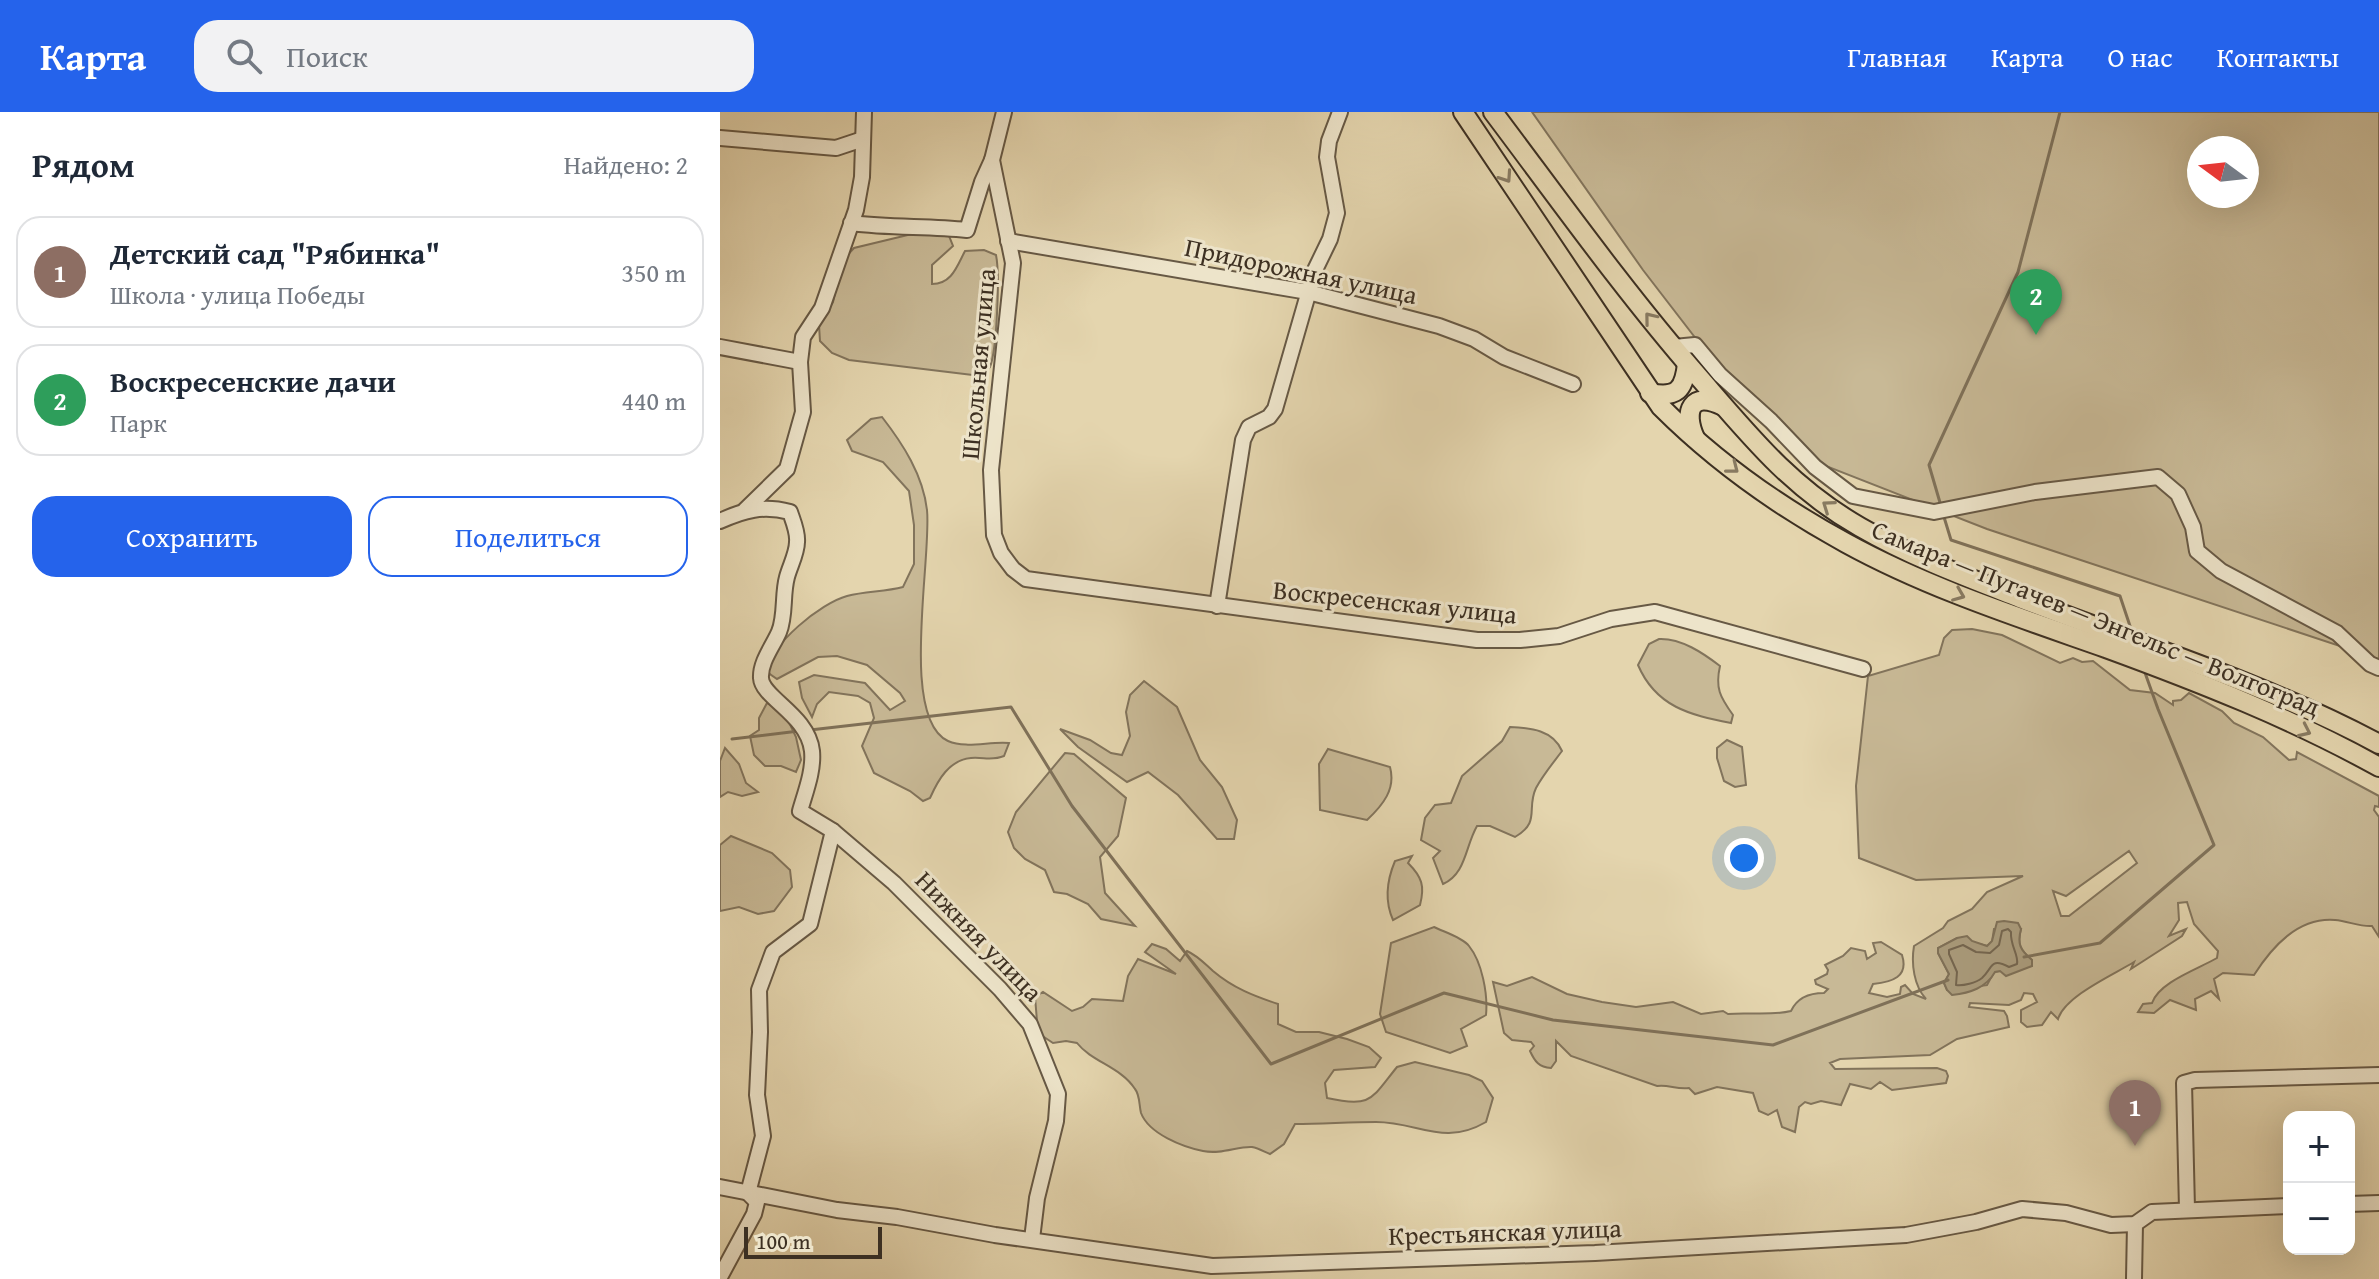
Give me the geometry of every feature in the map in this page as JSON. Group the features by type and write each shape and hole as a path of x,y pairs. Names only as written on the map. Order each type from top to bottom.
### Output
{"main road":[{"name":"Самара — Пугачев — Энгельс — Волгоград","path":"1463,112 1650,393 1695,438 1755,485 1849,545 1960,595 2182,677 2258,709 2379,767"},
{"name":"Самара — Пугачев — Энгельс — Волгоград","path":"1493,112 1602,258 1687,364 1772,462 1799,485 1860,527 1969,578 2257,686 2379,744"},
{"path":"1650,393 1665,396 1674,393 1682,386 1687,364"},
{"path":"1695,438 1689,425 1690,408 1704,399 1723,406"}],"street":[{"path":"720,521 745,510 787,469 803,412 800,362 803,337 822,308 851,223 862,177 864,112"},
{"name":"Школьная улица","path":"1004,112 992,160 1013,263 991,470 994,535 1001,553 1013,569"},
{"path":"1217,606 1243,440 1249,427 1269,417 1275,409 1308,292 1337,213 1327,157 1329,141 1340,112"},
{"path":"720,138 836,148 863,139"},
{"path":"851,223 967,230 992,160"},
{"name":"Придорожная улица","path":"1008,241 1308,292 1439,326 1474,339 1504,357 1573,384"},
{"path":"1674,347 1695,345 1720,375 1771,421 1815,467 1853,496 1934,512 2035,492 2158,477 2178,494 2193,527 2197,551 2221,571 2337,633 2370,664 2379,668"},
{"path":"720,347 800,362"},
{"name":"Нижняя улица","path":"745,510 772,507 790,512 798,543 786,581 780,630 760,681 765,691 791,711 809,736 813,754 811,771 800,811 833,831 894,883 1000,989 1030,1024 1058,1094 1056,1121 1037,1198 1032,1239"},
{"name":"Воскресенская улица","path":"1013,569 1026,579 1491,640 1559,636 1611,619 1655,612 1863,669"},
{"path":"720,1277 754,1214 757,1202 748,1193 763,1136 757,1095 759,990 773,952 810,924 833,831"},
{"path":"2187,1209 2184,1083 2195,1080 2379,1075"},
{"name":"Крестьянская улица","path":"720,1187 837,1210 1212,1266 1635,1251 1906,1235 1976,1222 2022,1209 2066,1213 2111,1225 2135,1224 2152,1212 2283,1206"},
{"path":"2355,1204 2379,1203"},
{"path":"2134,1279 2135,1224"}],"shaded area":[{"path":"1532,112 2379,112 2379,659 1987,529 1813,461 1744,401 1643,270"},
{"path":"916,233 949,236 953,246 932,265 932,284 949,278 965,251 984,250 996,255 998,294 994,345 990,367 981,376 849,360 832,353 820,341 819,325 833,302 842,261 854,248"},
{"path":"882,417 911,460 925,497 927,533 921,670 925,702 933,726 948,741 955,743 1009,743 1004,756 971,758 950,767 930,798 923,801 874,773 862,746 874,718 870,703 858,696 829,692 817,704 812,717 802,698 799,682 814,675 865,683 890,710 905,701 867,665 837,656 818,657 777,679 767,672 777,649 811,616 847,596 903,587 914,564 914,525 909,491 883,462 852,451 847,440 871,419"},
{"path":"1972,629 2002,635 2060,663 2073,658 2082,662 2093,661 2130,690 2155,693 2173,705 2173,701 2181,700 2189,693 2222,711 2234,723 2263,737 2289,760 2296,759 2297,752 2379,796 2379,807 2375,806 2374,810 2379,817 2379,937 2372,926 2335,920 2309,923 2287,936 2254,975 2223,973 2214,979 2219,999 2211,991 2195,999 2196,1010 2170,1000 2154,1013 2138,1012 2143,1004 2152,1003 2156,995 2171,982 2217,958 2218,951 2194,924 2187,902 2178,903 2179,920 2169,936 2186,929 2182,936 2131,969 2134,962 2091,987 2070,1002 2058,1019 2051,1012 2042,1025 2027,1027 2021,1022 2021,1010 2037,1002 2033,994 2024,993 2021,1000 2009,1005 1970,1003 1969,1007 2004,1011 2009,1027 1957,1039 1930,1055 1840,1059 1830,1063 1835,1069 1937,1068 1946,1071 1948,1076 1946,1083 1892,1090 1880,1082 1871,1089 1850,1084 1841,1105 1821,1101 1805,1102 1799,1107 1795,1132 1782,1127 1777,1110 1768,1115 1759,1111 1753,1093 1717,1087 1695,1094 1689,1088 1657,1086 1571,1056 1556,1041 1556,1061 1551,1068 1540,1065 1534,1058 1530,1051 1534,1046 1531,1042 1512,1040 1504,1033 1493,982 1507,986 1532,977 1567,994 1636,1007 1673,1002 1701,1014 1723,1011 1728,1014 1776,1013 1791,1011 1804,997 1824,993 1828,989 1816,984 1815,980 1827,974 1825,965 1851,948 1865,951 1867,959 1876,953 1873,943 1881,942 1902,955 1903,969 1892,980 1873,984 1869,993 1887,997 1900,994 1901,987 1905,985 1913,994 1926,999 1914,974 1914,946 1943,928 1948,921 1972,909 1987,892 2023,876 1916,880 1859,858 1856,786 1868,676 1939,655 1944,638 1952,630","holes":["2129,851 2137,863 2069,916 2061,916 2053,891 2066,896","1994,929 2021,929 2020,946 2032,960 2032,966 1994,972 1987,985 1947,990 1944,983 1949,974 1938,948 1957,938 1987,946 1992,942"]},
{"path":"1659,639 1699,651 1720,666 1718,686 1733,715 1731,723 1688,712 1654,691 1638,665 1649,644"},
{"path":"1144,681 1177,707 1200,760 1222,787 1237,820 1234,839 1217,839 1178,795 1148,772 1127,782 1078,747 1060,729 1090,740 1111,753 1122,755 1130,736 1126,712 1130,695"},
{"path":"767,703 785,714 796,737 801,760 796,772 781,766 765,766 754,755 750,736 759,730 759,718"},
{"path":"1510,727 1547,734 1562,751 1536,788 1528,826 1515,837 1490,826 1477,826 1461,867 1443,884 1433,858 1440,851 1421,840 1425,818 1435,805 1451,803 1462,776 1502,741"},
{"path":"1727,740 1742,747 1746,785 1735,787 1724,781 1717,748"},
{"path":"725,748 739,764 746,783 758,792 742,796 728,792 720,797 720,761"},
{"path":"1328,749 1390,767 1391,782 1387,796 1367,820 1320,810 1319,764"},
{"path":"1065,753 1074,754 1126,798 1118,836 1100,857 1105,893 1135,926 1101,919 1088,904 1067,894 1054,892 1045,870 1025,859 1014,848 1008,832 1016,812"},
{"path":"731,836 772,853 790,870 792,887 774,911 758,914 739,907 720,911 720,845"},
{"path":"1412,856 1408,863 1421,882 1420,905 1393,920 1388,898 1390,875 1395,861"},
{"path":"1434,927 1469,946 1481,969 1485,988 1486,1015 1461,1029 1467,1046 1450,1053 1386,1032 1380,1014 1391,943"},
{"path":"1152,944 1166,949 1180,961 1187,951 1236,987 1278,1004 1278,1024 1296,1032 1319,1032 1347,1039 1369,1047 1381,1058 1375,1067 1334,1070 1325,1083 1327,1098 1362,1101 1375,1094 1397,1067 1415,1062 1482,1081 1493,1098 1486,1122 1457,1133 1376,1122 1295,1124 1284,1144 1270,1154 1252,1147 1203,1151 1168,1138 1145,1120 1137,1091 1122,1075 1077,1043 1053,1043 1038,1033 1035,997 1043,992 1072,1011 1092,999 1123,1001 1128,976 1138,959 1176,974 1145,952"}],"water":[{"path":"1997,922 2018,923 2021,929 2020,946 2032,960 2032,966 2006,976 2000,971 1995,972 1977,989 1952,995 1944,983 1949,974 1938,948 1967,936 1987,946 1992,941"}],"waterway":[{"path":"1941,506 1929,465 2018,272 2060,112"},
{"path":"1944,517 1951,540 2120,596 2132,632"},
{"path":"2024,957 2100,943 2214,845 2144,670"},
{"path":"810,730 1011,707 1072,806 1271,1064 1444,993 1553,1020 1773,1045 1948,980"},
{"path":"732,739 799,731"}],"place":[{"name":"Воскресенские дачи","path":"2036,335"},
{"name":"Детский сад \"Рябинка\"","path":"2135,1146"}]}
